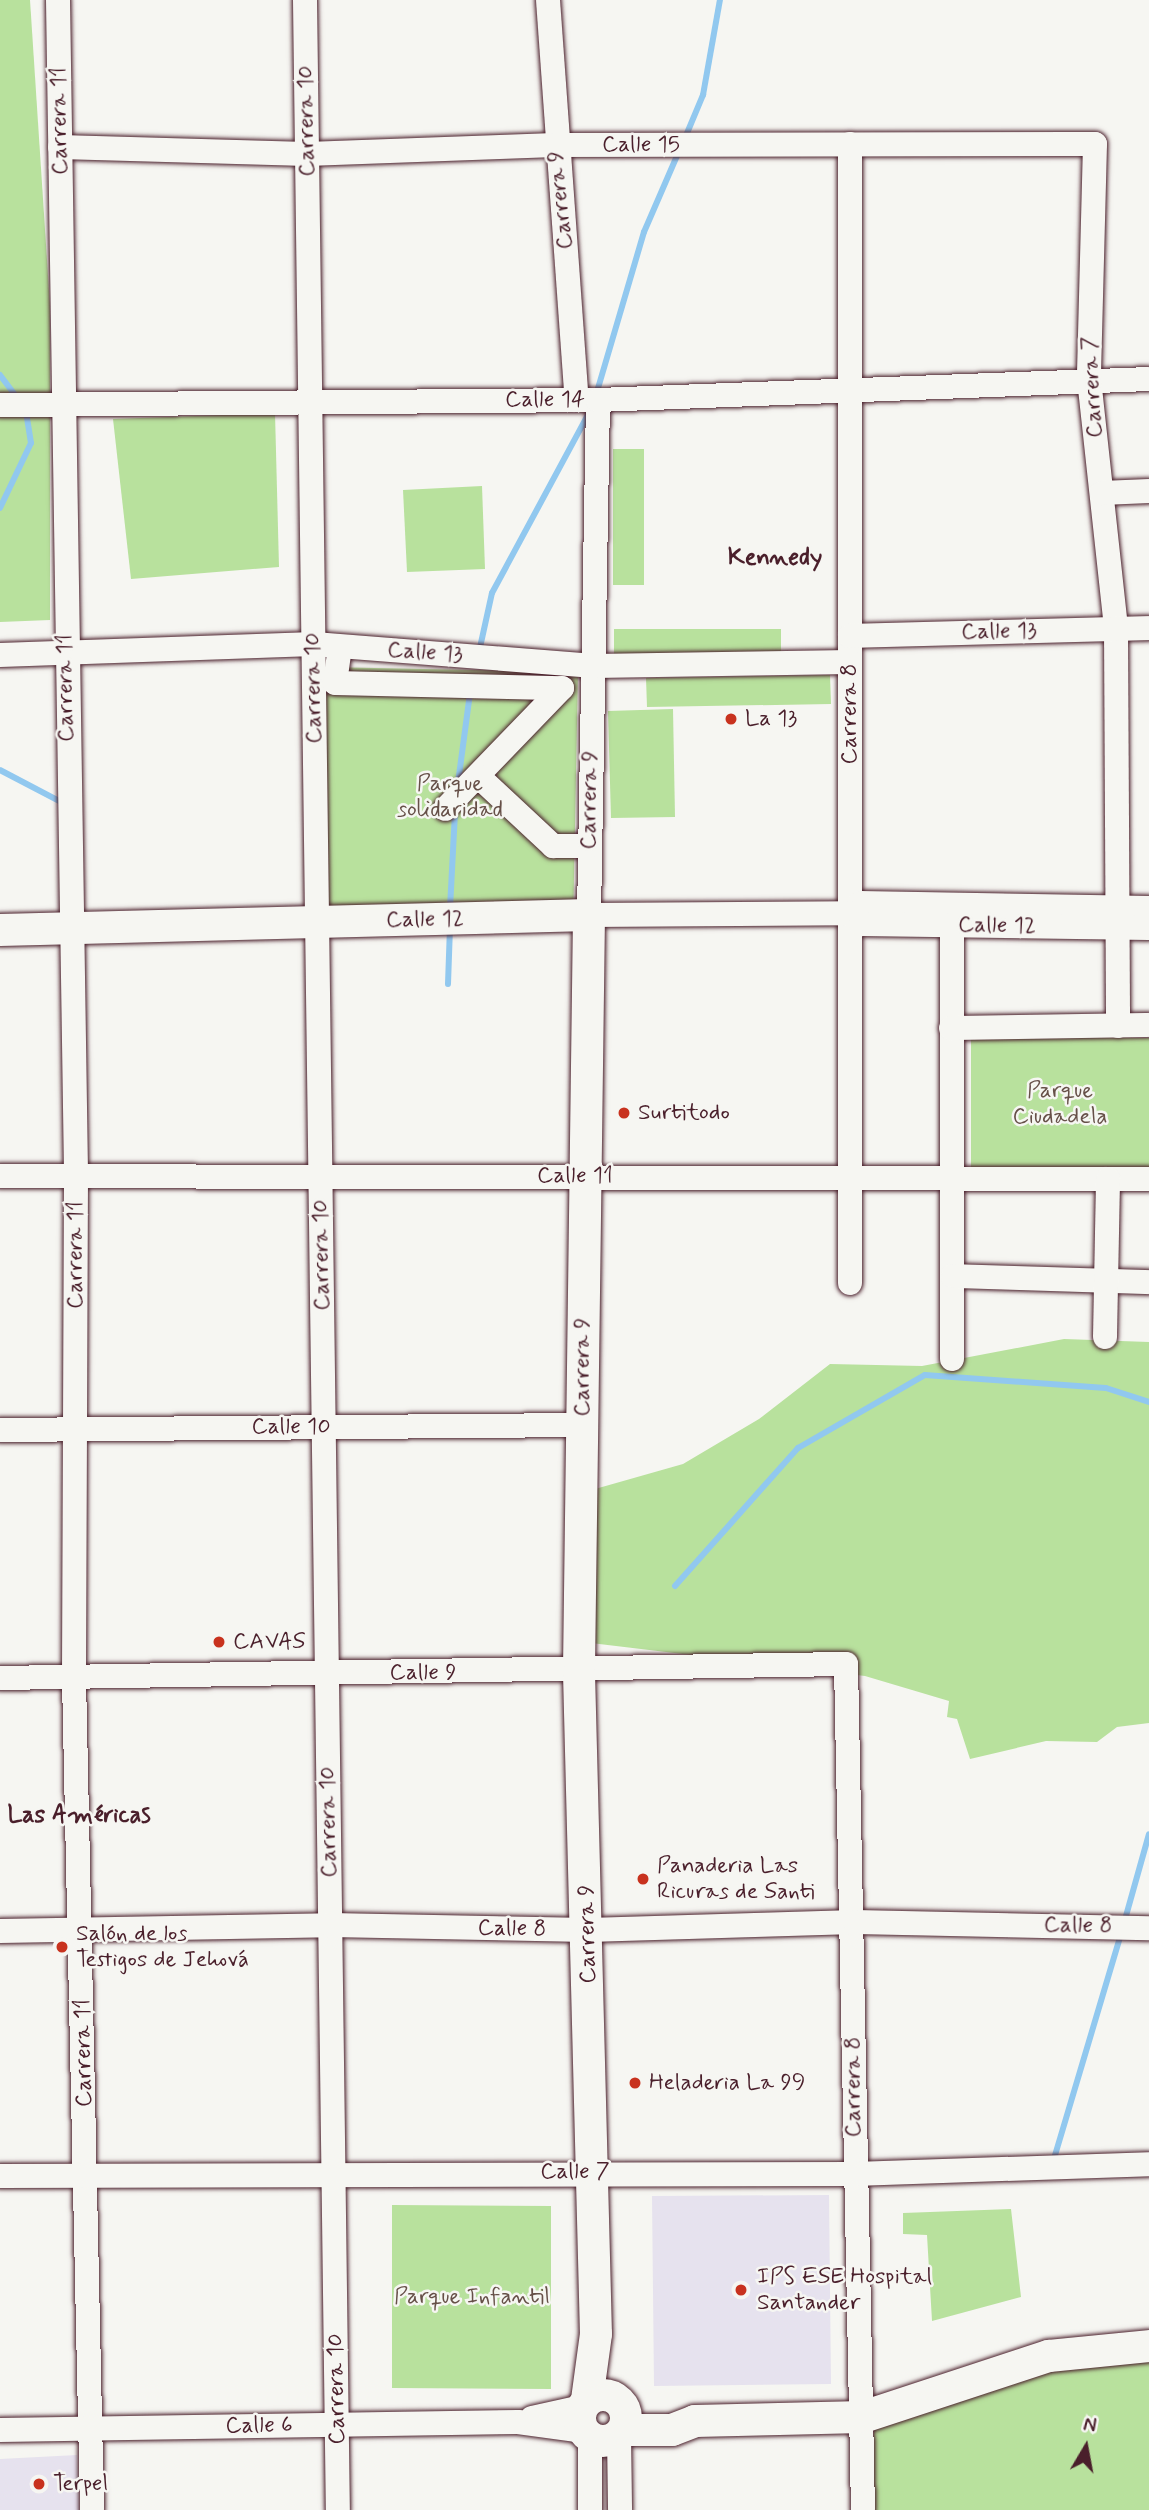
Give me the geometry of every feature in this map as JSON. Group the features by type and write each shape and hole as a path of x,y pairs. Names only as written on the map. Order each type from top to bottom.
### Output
{"main road":[{"name":"Calle 12","path":"0,930 589,915"},
{"name":"Carrera 9","path":"589,915 579,1673 588,1930 596,2334 604,2419"},
{"path":"604,2419 669,2410 695,2421 863,2417 1049,2356 1149,2346"}],"street":[{"name":"Carrera 11","path":"58,0 64,403 64,653 76,1176 74,1679 83,1930 92,2510"},
{"name":"Carrera 10","path":"305,0 338,2510"},
{"name":"Carrera 9","path":"548,0 555,145 587,400 594,666 589,915"},
{"name":"Carrera 8","path":"850,144 850,1283"},
{"name":"Calle 15","path":"60,147 307,154 555,145 1095,144"},
{"name":"Carrera 7","path":"1095,144 1089,379 1116,629 1118,1026"},
{"name":"Calle 14","path":"0,405 311,398 587,400 850,393 1089,379 1149,379"},
{"path":"1102,493 1149,491"},
{"name":"Calle 13","path":"850,636 1149,628"},
{"name":"Calle 13","path":"0,655 314,645 594,666 850,662"},
{"path":"340,647 335,683 562,688 445,809"},
{"path":"478,776 553,846 589,846"},
{"name":"Calle 12","path":"589,915 850,913 860,904 1118,917 1149,928"},
{"name":"Calle 12","path":"850,913 860,924 952,925 1118,917 1149,908"},
{"path":"952,925 952,1359"},
{"path":"951,1028 1149,1025"},
{"name":"Calle 11","path":"0,1176 1149,1179"},
{"path":"1105,1337 1108,1179"},
{"path":"953,1276 1149,1282"},
{"name":"Calle 10","path":"0,1430 582,1425"},
{"name":"Carrera 8","path":"846,1664 855,1922 853,2174 863,2417 863,2510"},
{"name":"Calle 9","path":"0,1678 74,1679 327,1673 579,1673 846,1664"},
{"name":"Calle 8","path":"0,1931 330,1925 588,1930 855,1922 1149,1928"},
{"name":"Calle 7","path":"0,2176 592,2172 853,2174 1149,2164"},
{"name":"Carrera 9","path":"590,2510 604,2419"},
{"name":"Carrera 9","path":"604,2419 620,2510"},
{"name":"Calle 6","path":"0,2430 604,2419"}],"shaded area":[{"name":"IPS ESE Hospital Santander","path":"829,2195 831,2384 654,2386 652,2196"},
{"name":"Terpel","path":"77,2455 79,2510 0,2510 0,2459"}],"green space":[{"path":"0,0 30,0 50,306 50,620 0,622"},
{"path":"275,413 279,567 131,579 113,419"},
{"path":"613,449 644,449 644,585 613,585"},
{"path":"482,486 485,569 407,572 403,490"},
{"path":"614,629 781,629 781,659 614,659"},
{"name":"Parque solidaridad","path":"325,667 578,672 573,927 324,922"},
{"path":"830,675 831,704 647,707 646,678"},
{"path":"673,709 675,817 611,818 608,711"},
{"name":"Parque Ciudadela","path":"971,1035 1149,1038 1149,1173 971,1171"},
{"path":"1064,1339 1149,1342 1149,1723 1117,1727 1097,1742 1046,1741 970,1759 957,1719 947,1717 949,1701 865,1676 591,1643 588,1491 683,1464 759,1419 830,1364 922,1366"},
{"name":"Parque Infantil","path":"392,2205 551,2206 551,2389 392,2388"},
{"path":"1011,2209 1021,2297 932,2321 927,2235 903,2234 903,2213"},
{"path":"1149,2353 1149,2510 871,2510 874,2423 1026,2369"}],"waterway":[{"path":"685,138 703,95 720,0"},
{"path":"596,395 644,232 679,151"},
{"path":"0,375 18,399"},
{"path":"0,508 31,443 26,410"},
{"path":"479,652 492,593 588,415"},
{"path":"458,783 470,693"},
{"path":"0,770 65,804"},
{"path":"450,908 455,811"},
{"path":"448,984 450,926"},
{"path":"675,1586 798,1448 925,1375 1106,1388 1149,1402"},
{"path":"1124,1923 1149,1834"},
{"path":"1053,2162 1121,1934"}],"place":[{"name":"La 13","path":"731,719"},
{"name":"Surtitodo","path":"624,1113"},
{"name":"CAVAS","path":"219,1642"},
{"name":"Panaderia Las Ricuras de Santi","path":"643,1879"},
{"name":"Salón de los Testigos de Jehová","path":"62,1947"},
{"name":"Heladeria La 99","path":"635,2083"},
{"name":"IPS ESE Hospital Santander","path":"741,2290"},
{"name":"Terpel","path":"39,2484"}],"district":[{"name":"Kennedy","path":"775,558"},
{"name":"Las Américas","path":"79,1816"}]}
